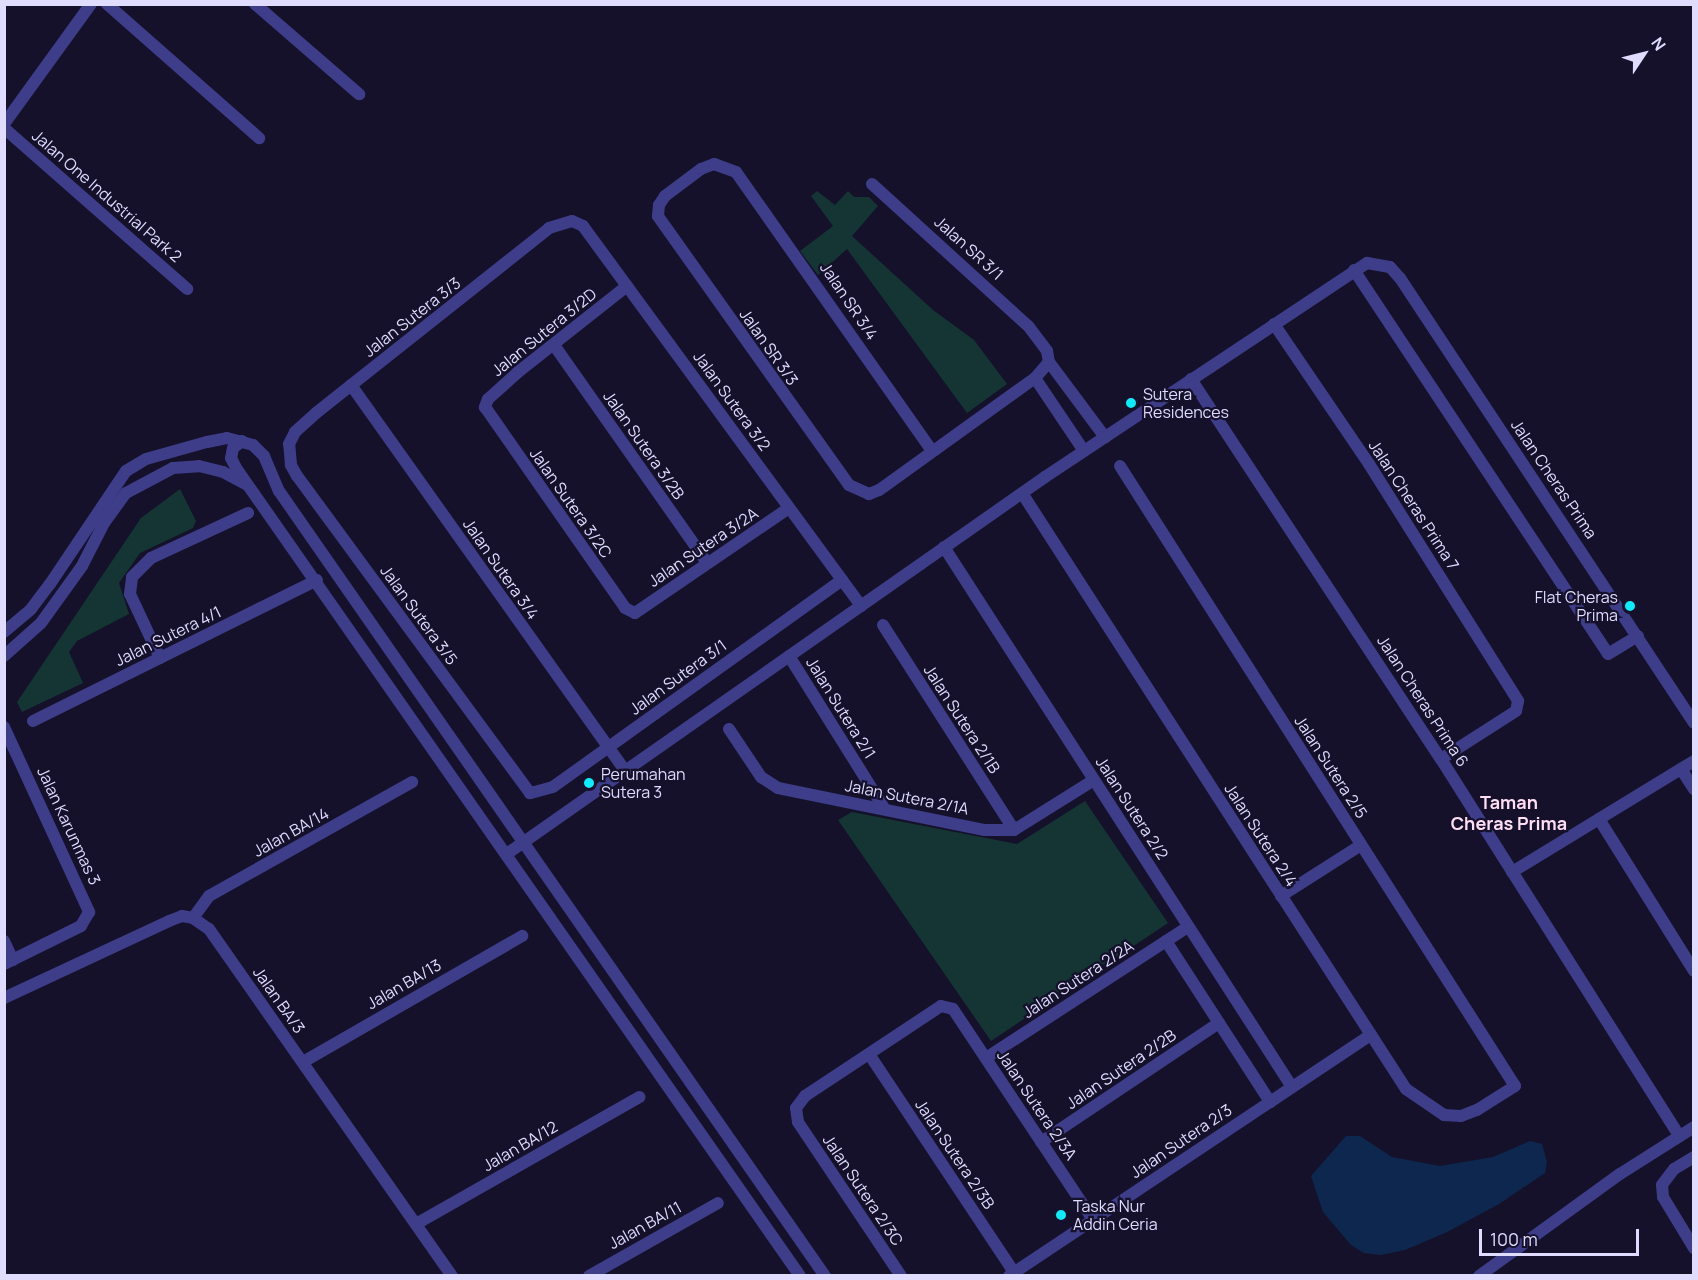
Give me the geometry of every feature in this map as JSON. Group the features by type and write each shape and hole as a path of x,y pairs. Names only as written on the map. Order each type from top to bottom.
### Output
{"street":[{"path":"4,124 92,4"},
{"path":"107,4 259,138"},
{"path":"255,4 359,94"},
{"name":"Jalan One Industrial Park 2","path":"4,128 187,289"},
{"name":"Jalan SR 3/4","path":"659,205 701,169 714,164 736,172 932,451"},
{"name":"Jalan SR 3/1","path":"872,184 961,261 1040,339 1049,362"},
{"name":"Jalan SR 3/3","path":"659,205 664,228 849,485 869,494 932,451"},
{"name":"Jalan Sutera 3/2","path":"572,221 583,226 861,606"},
{"name":"Jalan Sutera 3/3","path":"289,454 295,432 351,385 549,228 572,221"},
{"name":"Jalan Cheras Prima","path":"1354,270 1378,263 1390,267 1400,278 1694,723"},
{"path":"508,853 1022,493 1354,270 1608,654 1638,636"},
{"name":"Jalan Sutera 3/2D","path":"485,407 488,399 627,286"},
{"name":"Jalan Cheras Prima 7","path":"1274,324 1436,569 1519,708 1441,759"},
{"name":"Jalan Sutera 3/2B","path":"554,345 707,563"},
{"path":"932,451 1035,378 1049,362 1105,437"},
{"path":"1035,378 1084,451"},
{"name":"Jalan Cheras Prima 6","path":"1191,379 1441,759 1512,872 1689,1132"},
{"name":"Jalan Sutera 3/4","path":"351,385 625,770"},
{"name":"Jalan Sutera 3/2C","path":"485,407 625,608 635,613"},
{"path":"4,632 44,592 126,471 168,451 227,438 242,441 264,456 279,490 525,840 825,1275"},
{"path":"242,441 233,448 231,458 249,486 508,853 800,1275"},
{"name":"Jalan Sutera 3/5","path":"289,454 297,476 530,793"},
{"path":"4,656 41,624 82,566 104,523 126,493 154,476 173,468 199,466 223,472 249,486"},
{"name":"Jalan Sutera 2/5","path":"1120,466 1515,1086"},
{"path":"126,471 154,476"},
{"name":"Jalan Sutera 2/4","path":"1022,493 1406,1089 1444,1114 1461,1116 1477,1110 1515,1086"},
{"name":"Jalan Sutera 3/2A","path":"635,613 789,508"},
{"path":"160,658 130,594 132,577 151,558 248,513"},
{"name":"Jalan Sutera 2/2","path":"944,547 1292,1087"},
{"name":"Jalan Sutera 4/1","path":"33,721 317,580"},
{"name":"Jalan Sutera 3/1","path":"530,793 553,787 842,580"},
{"name":"Jalan Sutera 2/1B","path":"883,625 1014,830"},
{"name":"Jalan Sutera 2/1","path":"789,656 884,808"},
{"name":"Jalan Karunmas 3","path":"4,727 89,912 81,927 9,962"},
{"name":"Jalan Sutera 2/1A","path":"729,729 768,783 985,830 1014,830"},
{"path":"1512,872 1694,761"},
{"path":"1681,768 1694,789"},
{"path":"1014,830 1094,780"},
{"name":"Jalan BA/14","path":"193,918 208,896 412,782"},
{"path":"1599,819 1694,972"},
{"path":"1281,896 1361,844"},
{"path":"4,998 169,921 182,916 193,918"},
{"name":"Jalan BA/3","path":"193,918 209,929 452,1275"},
{"name":"Jalan Sutera 2/2A","path":"986,1058 1188,927"},
{"name":"Jalan BA/13","path":"303,1062 522,936"},
{"path":"4,941 9,962"},
{"path":"1166,941 1270,1102"},
{"name":"Jalan Sutera 2/3A","path":"868,1054 941,1006 953,1009 1093,1220"},
{"name":"Jalan Sutera 2/2B","path":"1041,1142 1219,1023"},
{"name":"Jalan Sutera 2/3","path":"1011,1274 1371,1035"},
{"name":"Jalan Sutera 2/3C","path":"868,1054 805,1096 795,1108 798,1122 901,1275"},
{"name":"Jalan Sutera 2/3B","path":"868,1054 1011,1274"},
{"name":"Jalan BA/12","path":"416,1224 640,1096"},
{"path":"1479,1275 1620,1174 1689,1132"},
{"path":"1694,1157 1674,1169 1662,1185 1663,1197 1694,1248"},
{"name":"Jalan BA/11","path":"589,1275 718,1203"}],"green space":[{"path":"817,191 835,205 848,191 854,197 869,197 878,206 852,236 933,310 974,340 1007,384 967,413 847,249 818,275 800,251 833,226 811,196"},
{"path":"180,489 196,521 193,528 140,553 119,583 129,614 77,641 69,652 83,683 22,712 17,702 141,518"},
{"path":"1085,801 1168,923 991,1041 838,820 852,812 1017,844"}],"water":[{"path":"1346,1136 1360,1136 1392,1157 1440,1166 1493,1157 1530,1141 1542,1144 1547,1162 1545,1173 1499,1204 1447,1232 1405,1250 1381,1255 1364,1253 1351,1245 1323,1212 1311,1176"}],"place":[{"name":"Sutera Residences","path":"1131,403"},
{"name":"Flat Cheras Prima","path":"1630,606"},
{"name":"Perumahan Sutera 3","path":"589,783"},
{"name":"Taska Nur Addin Ceria","path":"1061,1215"}],"district":[{"name":"Taman Cheras Prima","path":"1509,813"}]}
